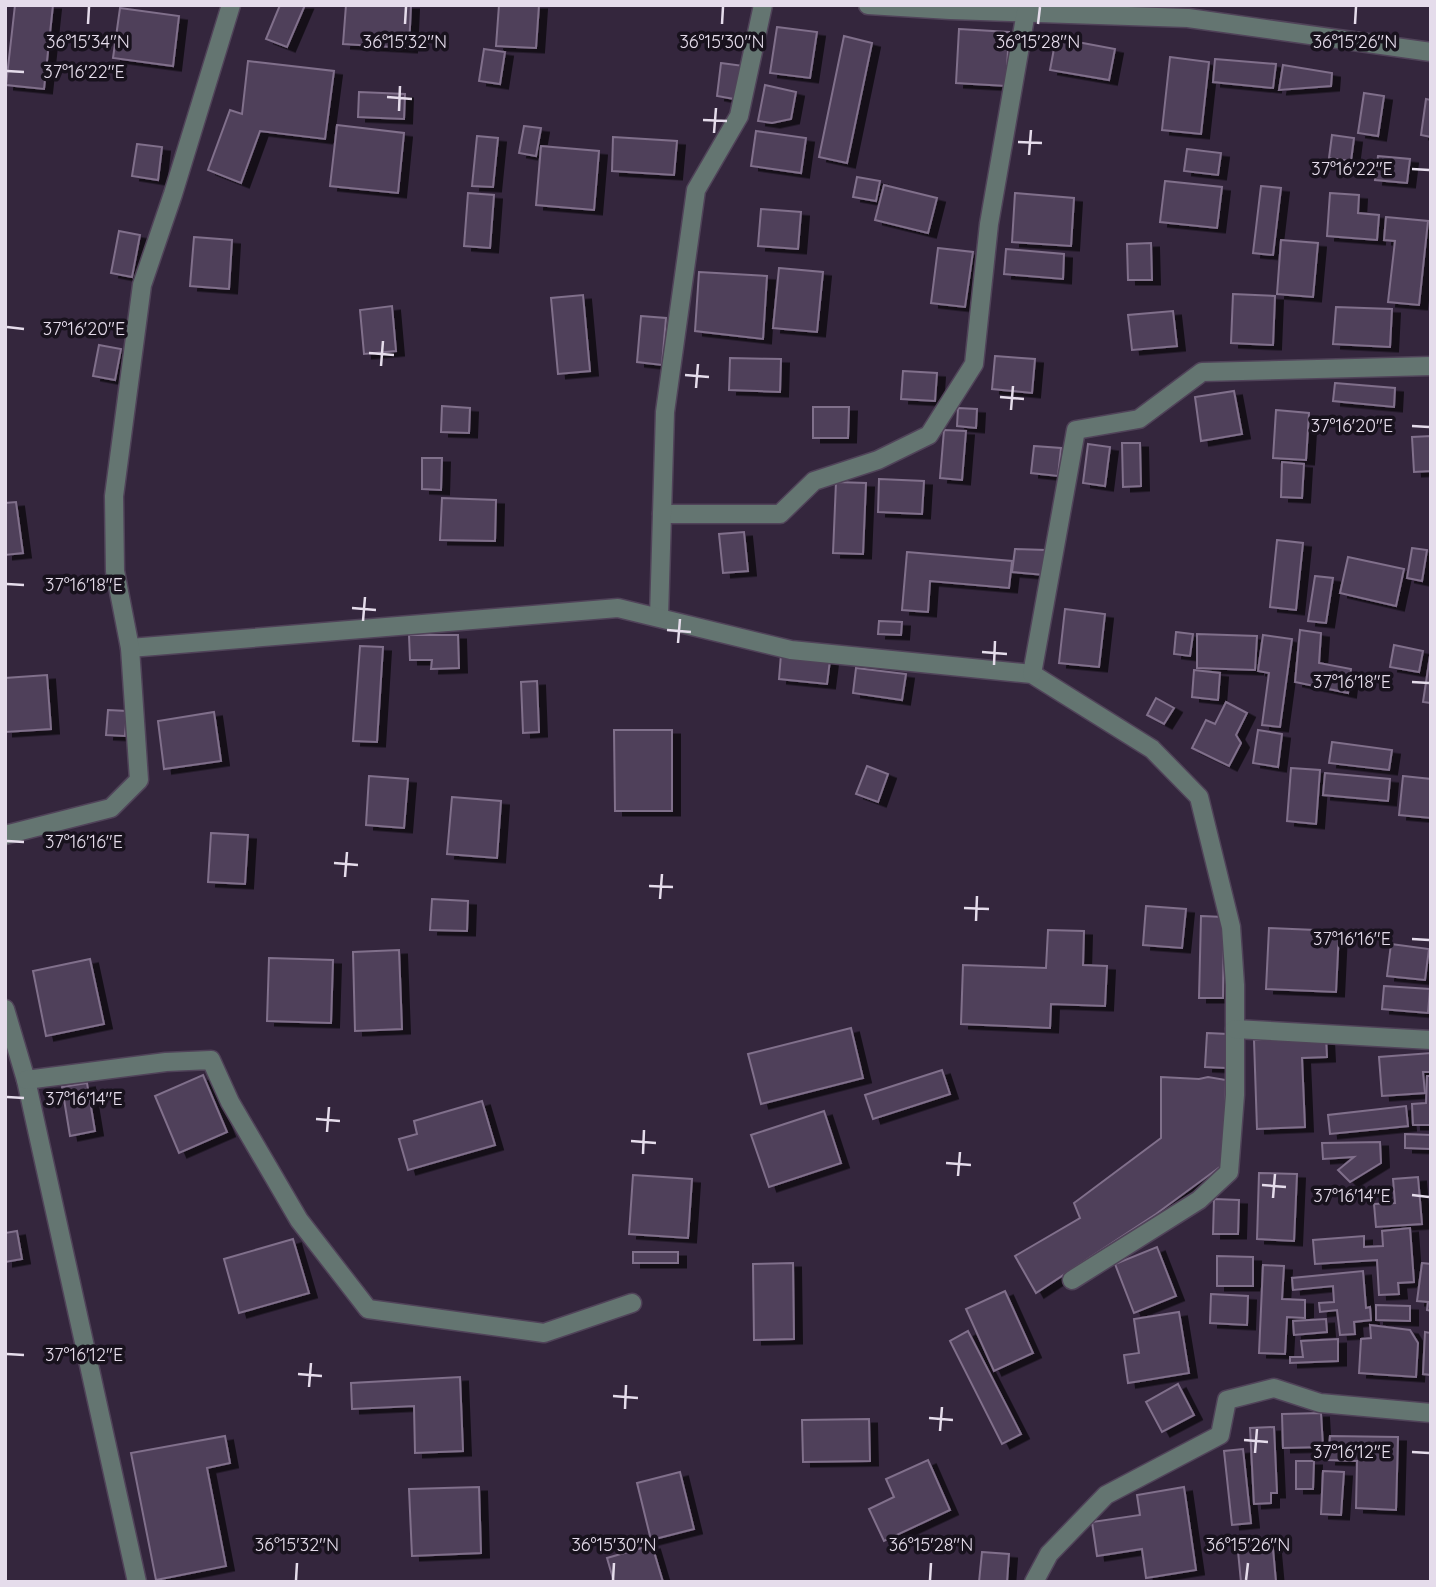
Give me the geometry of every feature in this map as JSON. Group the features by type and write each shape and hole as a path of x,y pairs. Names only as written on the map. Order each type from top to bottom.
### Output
{"street":[{"path":"5,835 111,808 139,780 130,648 115,571 114,496 142,285 231,5"},
{"path":"659,618 665,412 696,190 739,116 763,5"},
{"path":"868,5 1026,12 1189,11 1431,52"},
{"path":"662,514 780,514 814,481 878,460 929,435 974,364 989,225 1026,12"},
{"path":"1032,674 1076,430 1139,419 1202,372 1431,366"},
{"path":"130,648 618,608 792,650 1032,674 1152,749 1199,797 1231,927 1235,985 1235,1095 1229,1172 1199,1200 1072,1280"},
{"path":"5,1009 26,1080 137,1582"},
{"path":"1235,1029 1431,1040"},
{"path":"26,1080 166,1062 211,1060 230,1101 299,1220 368,1309 544,1333 632,1303"},
{"path":"1034,1582 1049,1554 1106,1495 1220,1435 1227,1400 1274,1388 1320,1403 1431,1412"}],"building":[{"path":"15,5 53,5 44,89 6,85"},
{"path":"280,5 305,5 287,47 266,39"},
{"path":"346,5 411,5 409,48 343,44"},
{"path":"499,5 539,5 536,48 496,46"},
{"path":"120,8 179,16 173,66 113,58"},
{"path":"777,27 817,32 810,78 770,73"},
{"path":"959,29 1009,32 1006,86 956,83"},
{"path":"844,36 872,43 847,163 819,157"},
{"path":"1056,38 1115,49 1109,80 1050,70"},
{"path":"484,49 505,52 500,84 479,81"},
{"path":"1170,57 1209,62 1201,134 1162,130"},
{"path":"1215,59 1276,64 1273,88 1213,82"},
{"path":"248,61 334,71 325,139 260,131 241,183 208,170 230,110 242,114"},
{"path":"721,63 744,66 740,100 717,96"},
{"path":"1283,65 1332,73 1331,86 1279,90"},
{"path":"765,85 796,92 791,119 772,123 758,121"},
{"path":"359,92 405,94 404,119 358,117"},
{"path":"1364,93 1384,96 1378,136 1358,133"},
{"path":"1426,99 1431,100 1431,137 1421,135"},
{"path":"337,125 404,133 398,193 330,186"},
{"path":"524,126 541,128 536,156 519,153"},
{"path":"756,131 806,138 801,173 751,166"},
{"path":"1332,135 1354,138 1351,161 1329,158"},
{"path":"477,136 498,138 493,187 472,186"},
{"path":"613,137 677,141 674,175 612,171"},
{"path":"137,144 162,147 158,180 132,176"},
{"path":"541,146 599,151 594,210 536,205"},
{"path":"1187,149 1221,153 1218,175 1184,171"},
{"path":"1378,156 1410,159 1407,183 1375,180"},
{"path":"857,177 880,181 876,201 853,197"},
{"path":"1165,181 1222,187 1217,228 1160,222"},
{"path":"884,185 937,198 928,233 875,220"},
{"path":"1261,186 1281,188 1273,255 1253,253"},
{"path":"468,193 494,195 490,248 464,246"},
{"path":"1015,193 1074,198 1071,246 1012,242"},
{"path":"1330,193 1359,195 1358,213 1379,215 1377,240 1327,236"},
{"path":"761,209 801,212 798,249 758,246"},
{"path":"1386,217 1428,221 1419,305 1388,302 1395,241 1384,240"},
{"path":"119,231 140,235 132,277 111,273"},
{"path":"194,237 232,240 229,289 190,286"},
{"path":"1281,240 1318,243 1313,297 1277,294"},
{"path":"1151,243 1152,280 1128,280 1127,244"},
{"path":"938,248 973,252 965,307 931,303"},
{"path":"1006,249 1064,254 1063,279 1004,274"},
{"path":"779,268 823,272 817,332 773,328"},
{"path":"699,272 767,276 763,339 695,331"},
{"path":"1233,294 1275,296 1273,345 1231,343"},
{"path":"583,295 590,371 558,374 551,298"},
{"path":"392,306 396,351 364,354 360,310"},
{"path":"1336,307 1392,309 1390,347 1333,344"},
{"path":"1173,311 1177,346 1132,350 1128,315"},
{"path":"641,316 666,318 662,365 637,362"},
{"path":"99,345 121,349 115,380 93,376"},
{"path":"995,356 1035,359 1032,393 992,389"},
{"path":"730,358 781,359 780,392 729,390"},
{"path":"903,371 937,373 935,401 901,399"},
{"path":"1335,383 1395,388 1394,407 1333,401"},
{"path":"1234,391 1242,434 1201,441 1195,397"},
{"path":"442,406 470,408 469,433 441,432"},
{"path":"813,407 849,407 848,438 813,438"},
{"path":"958,408 977,409 976,428 957,426"},
{"path":"1276,410 1309,413 1306,460 1273,458"},
{"path":"944,430 966,431 962,480 940,478"},
{"path":"1431,436 1431,471 1414,472 1412,437"},
{"path":"1122,443 1140,443 1141,486 1123,487"},
{"path":"1088,444 1110,447 1105,486 1083,483"},
{"path":"1034,446 1061,448 1058,476 1031,473"},
{"path":"422,458 442,458 441,490 422,489"},
{"path":"1282,462 1304,464 1302,498 1281,497"},
{"path":"879,479 924,481 922,514 878,512"},
{"path":"836,482 866,483 863,554 833,553"},
{"path":"442,498 496,500 495,541 440,540"},
{"path":"16,502 23,553 5,555 5,503"},
{"path":"744,532 748,571 723,573 719,534"},
{"path":"1277,540 1303,543 1296,610 1270,607"},
{"path":"1412,548 1427,550 1422,581 1407,578"},
{"path":"1015,549 1046,550 1044,575 1012,572"},
{"path":"907,552 1012,561 1009,588 930,581 928,612 902,610"},
{"path":"1348,557 1404,569 1396,606 1340,593"},
{"path":"1315,576 1333,578 1326,623 1308,621"},
{"path":"1065,609 1105,614 1099,667 1059,663"},
{"path":"879,621 902,622 901,635 878,634"},
{"path":"1300,630 1321,633 1319,663 1351,669 1348,693 1295,682"},
{"path":"1176,632 1193,634 1190,656 1174,654"},
{"path":"1197,634 1257,636 1255,670 1197,668"},
{"path":"409,635 458,635 459,668 431,669 432,660 410,660"},
{"path":"1263,635 1292,639 1280,727 1262,725 1269,673 1258,671"},
{"path":"1394,645 1423,651 1419,672 1390,667"},
{"path":"360,646 383,647 377,742 353,741"},
{"path":"781,654 830,660 827,684 779,679"},
{"path":"1431,656 1431,703 1423,702"},
{"path":"856,668 906,674 902,700 853,693"},
{"path":"1194,670 1220,673 1218,700 1192,697"},
{"path":"47,675 51,729 5,732 5,678"},
{"path":"537,681 539,732 523,733 521,682"},
{"path":"1156,698 1174,708 1164,724 1147,715"},
{"path":"1226,702 1247,713 1236,735 1241,743 1229,766 1192,748 1206,720 1215,724"},
{"path":"108,710 127,711 125,736 106,735"},
{"path":"214,712 221,761 164,769 158,721"},
{"path":"614,730 672,730 672,811 615,811"},
{"path":"1258,730 1282,734 1278,767 1253,763"},
{"path":"1332,742 1392,750 1389,770 1329,763"},
{"path":"867,766 888,774 878,802 856,794"},
{"path":"1291,768 1320,770 1316,824 1287,821"},
{"path":"1325,773 1390,779 1388,801 1323,795"},
{"path":"369,776 408,779 404,828 366,825"},
{"path":"1403,776 1431,779 1431,818 1399,815"},
{"path":"452,797 501,801 497,858 447,854"},
{"path":"211,833 248,835 245,884 208,882"},
{"path":"432,899 468,901 467,931 430,930"},
{"path":"1146,906 1186,909 1182,948 1143,945"},
{"path":"1201,916 1224,917 1223,998 1199,998"},
{"path":"1269,928 1339,931 1336,992 1266,989"},
{"path":"1048,930 1084,931 1083,965 1107,966 1105,1006 1051,1004 1050,1028 961,1024 963,965 1046,968"},
{"path":"1391,944 1429,949 1425,980 1387,976"},
{"path":"399,950 402,1029 355,1031 353,952"},
{"path":"269,958 333,960 331,1023 267,1021"},
{"path":"90,959 104,1024 46,1036 33,971"},
{"path":"1384,986 1430,989 1428,1013 1382,1009"},
{"path":"851,1028 863,1078 761,1104 748,1054"},
{"path":"1207,1033 1228,1034 1226,1068 1205,1067"},
{"path":"1326,1037 1327,1057 1302,1058 1305,1127 1257,1129 1254,1040"},
{"path":"1431,1053 1431,1072 1423,1072 1425,1093 1382,1096 1379,1057"},
{"path":"942,1070 950,1094 873,1119 865,1095"},
{"path":"203,1075 227,1132 179,1153 155,1096"},
{"path":"1427,1076 1431,1076 1431,1125 1413,1125 1412,1104 1426,1103"},
{"path":"1161,1077 1208,1077 1226,1080 1224,1164 1156,1214 1036,1293 1015,1256 1080,1218 1074,1203 1161,1138"},
{"path":"87,1083 95,1131 70,1136 62,1087"},
{"path":"482,1101 495,1145 408,1170 399,1139 417,1134 414,1121"},
{"path":"1406,1106 1408,1126 1330,1134 1328,1115"},
{"path":"824,1111 841,1163 769,1187 751,1135"},
{"path":"1405,1134 1431,1135 1431,1149 1405,1148"},
{"path":"1380,1142 1381,1163 1350,1182 1338,1170 1354,1157 1323,1159 1322,1143"},
{"path":"1259,1173 1297,1174 1294,1241 1257,1239"},
{"path":"633,1175 692,1179 688,1238 629,1234"},
{"path":"1418,1177 1422,1224 1376,1227 1374,1204 1395,1203 1393,1179"},
{"path":"1214,1199 1239,1200 1238,1234 1213,1234"},
{"path":"1410,1228 1414,1282 1398,1283 1399,1294 1379,1295 1377,1260 1315,1264 1313,1240 1364,1236 1364,1247 1383,1246 1382,1231"},
{"path":"17,1231 22,1259 5,1262 5,1233"},
{"path":"293,1239 309,1293 239,1313 224,1259"},
{"path":"1157,1247 1176,1296 1134,1313 1115,1264"},
{"path":"633,1252 678,1252 678,1263 633,1263"},
{"path":"1217,1256 1253,1257 1253,1286 1217,1286"},
{"path":"793,1263 794,1339 754,1340 753,1264"},
{"path":"1422,1263 1431,1264 1431,1311 1427,1310 1428,1302 1417,1301"},
{"path":"1263,1265 1284,1266 1282,1299 1305,1300 1305,1318 1287,1317 1285,1354 1259,1353"},
{"path":"1363,1271 1366,1308 1370,1307 1371,1320 1354,1322 1355,1334 1340,1335 1337,1310 1320,1312 1319,1303 1334,1302 1333,1286 1293,1290 1292,1278"},
{"path":"1005,1291 1033,1353 994,1371 966,1309"},
{"path":"1211,1294 1248,1296 1247,1325 1210,1323"},
{"path":"1376,1305 1410,1306 1410,1321 1376,1320"},
{"path":"1179,1312 1189,1373 1128,1383 1124,1355 1139,1353 1134,1319"},
{"path":"1326,1319 1327,1332 1294,1335 1293,1321"},
{"path":"1370,1325 1410,1330 1418,1343 1416,1377 1359,1373 1361,1339 1371,1338"},
{"path":"968,1331 1021,1434 1002,1444 950,1341"},
{"path":"1425,1332 1431,1333 1431,1375 1423,1374"},
{"path":"1338,1339 1338,1361 1290,1363 1290,1357 1303,1357 1301,1341"},
{"path":"460,1377 463,1451 415,1453 414,1406 352,1409 351,1383"},
{"path":"1178,1384 1194,1415 1162,1432 1146,1402"},
{"path":"1321,1413 1323,1447 1283,1448 1282,1414"},
{"path":"869,1419 870,1461 803,1462 802,1420"},
{"path":"1274,1427 1277,1493 1271,1493 1271,1503 1254,1504 1250,1428"},
{"path":"225,1436 230,1463 207,1468 226,1566 156,1580 131,1453"},
{"path":"1330,1436 1398,1437 1396,1510 1356,1508 1357,1461 1328,1460"},
{"path":"1243,1449 1251,1523 1232,1525 1224,1451"},
{"path":"928,1460 950,1510 884,1541 869,1509 894,1497 886,1479"},
{"path":"1296,1461 1314,1461 1313,1489 1296,1489"},
{"path":"1323,1471 1344,1472 1341,1515 1321,1514"},
{"path":"680,1472 694,1529 651,1540 637,1483"},
{"path":"479,1487 481,1553 412,1556 409,1489"},
{"path":"1184,1487 1196,1570 1146,1578 1142,1549 1097,1556 1092,1522 1140,1515 1137,1495"},
{"path":"1272,1538 1276,1582 1241,1582 1237,1541"},
{"path":"652,1545 663,1582 614,1582 607,1558"},
{"path":"982,1552 1009,1554 1007,1582 979,1582"}]}
